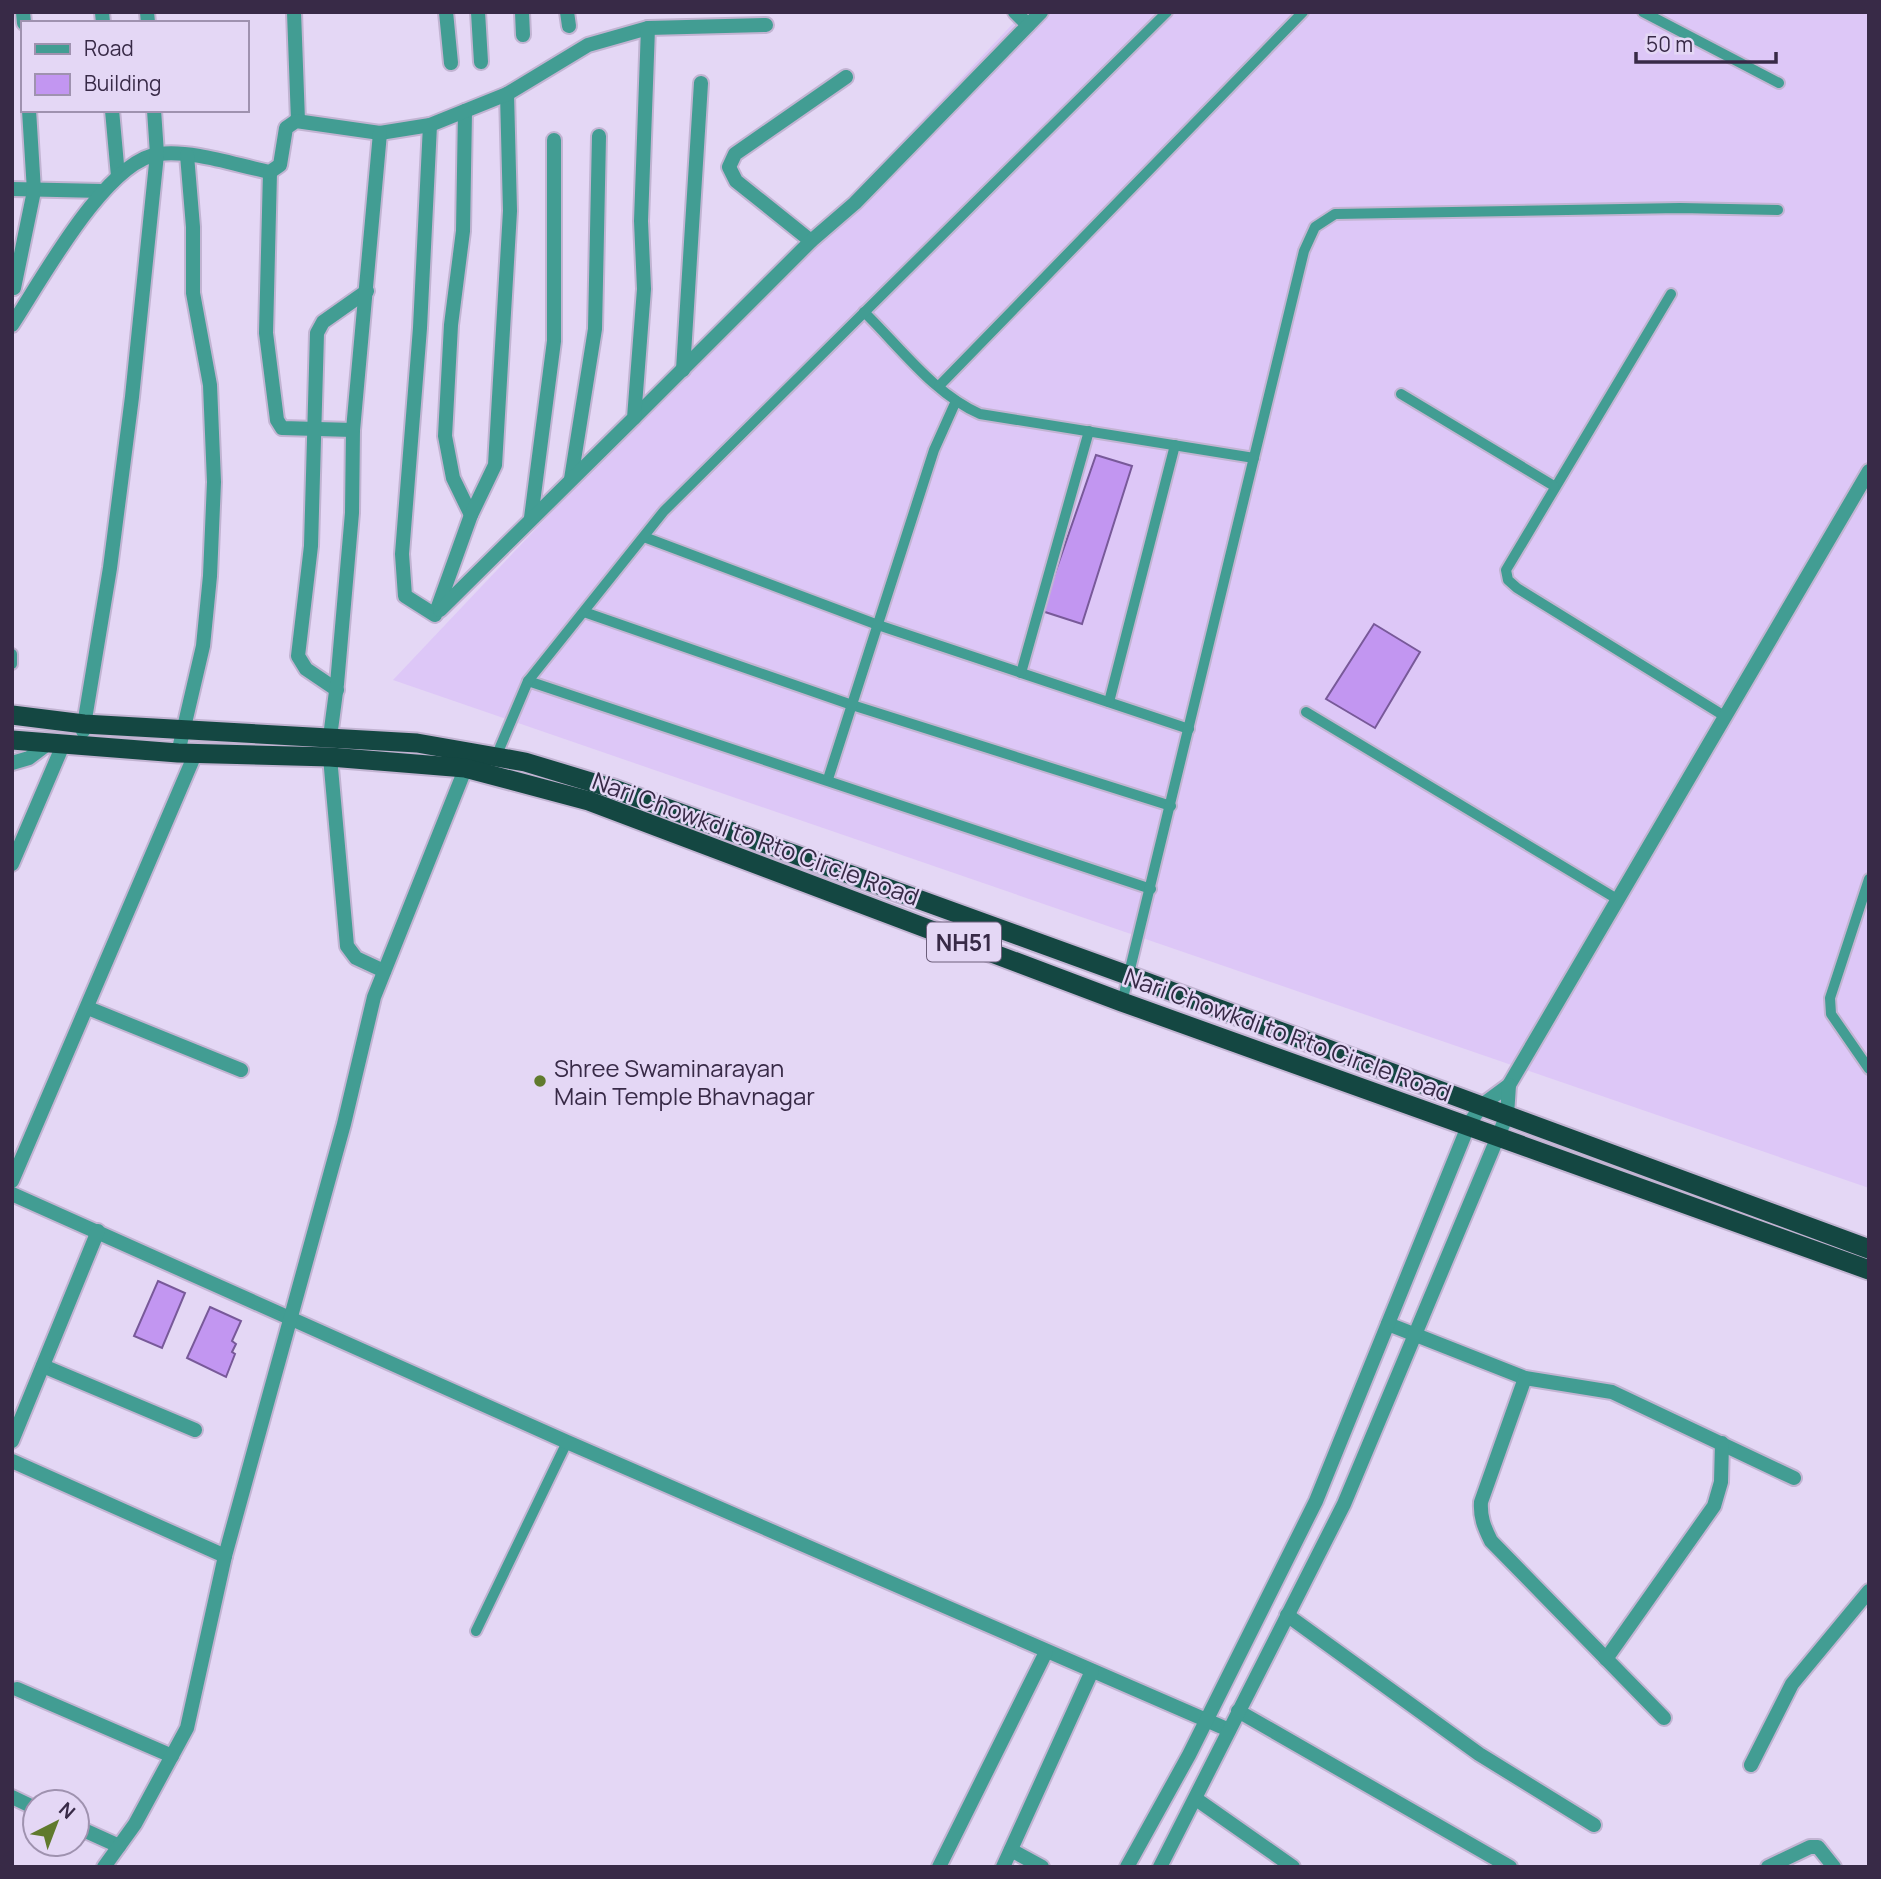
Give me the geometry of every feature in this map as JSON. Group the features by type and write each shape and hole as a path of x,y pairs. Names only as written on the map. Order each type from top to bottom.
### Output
{"highway":[{"name":"NH51","path":"14,710 85,724 417,743 469,760 496,755 614,789 1482,1105 1869,1250"},
{"name":"NH51","path":"12,740 56,744"},
{"name":"Nari Chowkdi to Rto Circle Road","path":"56,744 187,752 469,760 490,775 589,801 1122,1002 1869,1269"}],"street":[{"path":"294,12 292,125 275,169 266,333 277,420 282,428 353,430"},
{"path":"446,12 451,63"},
{"path":"478,12 481,62"},
{"path":"522,12 523,35"},
{"path":"1015,12 1028,25"},
{"path":"435,615 811,241 855,203 1041,12"},
{"path":"292,125 380,133 430,125 507,94 587,45 648,28 765,25"},
{"path":"634,418 644,289 641,221 648,28"},
{"path":"811,241 736,181 729,167 735,154 846,77"},
{"path":"683,370 701,83"},
{"path":"435,615 471,515 495,465 510,211 507,94"},
{"path":"465,111 463,231 450,336 445,436 453,478 471,515"},
{"path":"14,288 34,191 29,112"},
{"path":"112,112 118,176"},
{"path":"12,763 29,758 56,744 85,724 132,397 158,154 154,112"},
{"path":"430,125 420,328 402,554 405,596 435,615"},
{"path":"330,737 337,690 352,513 353,430 380,133"},
{"path":"570,480 595,328 599,136"},
{"path":"531,518 554,341 554,140"},
{"path":"12,324 102,191 127,167 158,154 187,155 275,169"},
{"path":"12,1181 88,1008 187,752 183,728 202,646 210,576 214,482 210,385 194,293 193,227 187,155"},
{"path":"12,189 102,191"},
{"path":"337,690 306,669 298,656 311,546 317,333 323,322 367,291"},
{"path":"1127,1867 1189,1755 1316,1501 1469,1124 1482,1105 1508,1085 1616,899 1727,717 1869,471"},
{"path":"12,864 56,744"},
{"path":"330,757 347,946 356,958 384,971"},
{"path":"104,1867 173,1756 187,1728 225,1556 344,1124 374,997 469,760"},
{"path":"88,1008 241,1070"},
{"path":"1160,1867 1344,1504 1507,1115 1508,1085"},
{"path":"12,1194 567,1442 1046,1652 1207,1717 1229,1730"},
{"path":"12,1441 98,1231"},
{"path":"1388,1324 1525,1378 1612,1392 1794,1478"},
{"path":"43,1366 195,1430"},
{"path":"1525,1378 1481,1502 1480,1515 1491,1541 1664,1718"},
{"path":"1606,1659 1714,1506 1721,1482 1722,1443"},
{"path":"12,1461 225,1556"},
{"path":"1751,1765 1792,1684 1869,1591"},
{"path":"1287,1615 1479,1754 1594,1825"},
{"path":"939,1867 1046,1652"},
{"path":"1003,1867 1092,1671"},
{"path":"17,1689 173,1756"},
{"path":"1238,1711 1510,1867"},
{"path":"1196,1799 1293,1867"},
{"path":"91,1833 119,1846"},
{"path":"1768,1867 1810,1847 1824,1852 1834,1867"},
{"path":"1011,1850 1042,1867"}],"lane":[{"path":"490,775 528,681 678,497 1167,12"},
{"path":"939,386 1303,12"},
{"path":"1643,12 1779,83"},
{"path":"1122,1002 1304,251 1315,227 1335,214 1680,208 1778,210"},
{"path":"1671,294 1506,570 1508,580 1517,588 1727,717"},
{"path":"864,312 956,401 980,414 1254,458"},
{"path":"1401,394 1554,486"},
{"path":"828,779 934,450 956,401"},
{"path":"1021,673 1089,431"},
{"path":"1109,702 1175,445"},
{"path":"644,537 878,625 1189,729"},
{"path":"584,612 852,705 1171,807"},
{"path":"12,654 12,664"},
{"path":"528,681 1151,889"},
{"path":"1306,712 1616,899"},
{"path":"1869,879 1830,998 1832,1014 1869,1069"},
{"path":"476,1632 567,1442"}],"shaded area":[{"path":"1024,12 1869,12 1869,1188 393,680"}],"building":[{"path":"1096,455 1132,466 1082,624 1042,611"},
{"path":"1374,624 1420,652 1375,728 1326,699"},
{"path":"158,1281 185,1293 162,1348 134,1336"},
{"path":"210,1307 241,1321 232,1341 236,1344 232,1352 235,1354 226,1377 187,1358"}],"place":[{"name":"Shree Swaminarayan Main Temple Bhavnagar","path":"540,1081"}]}
